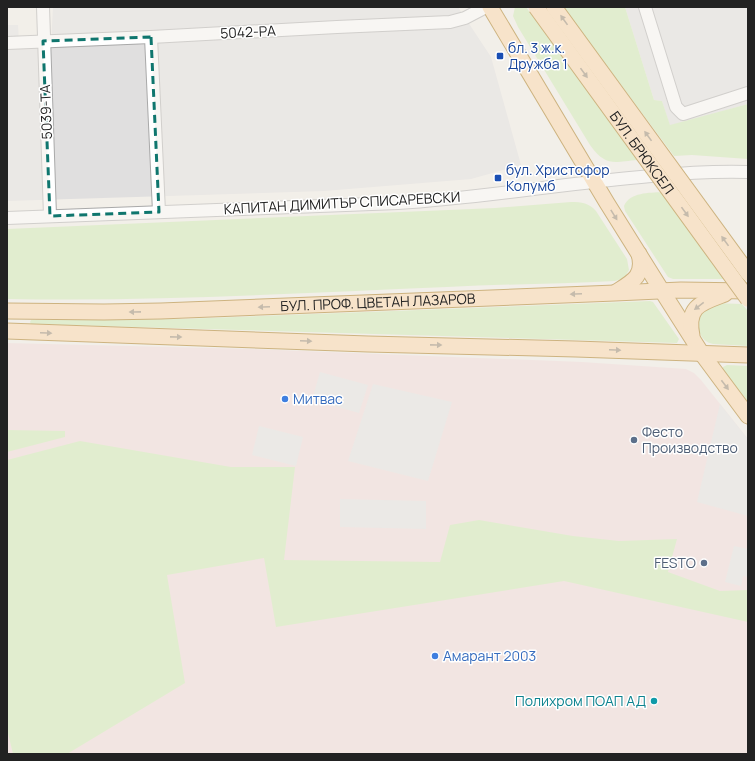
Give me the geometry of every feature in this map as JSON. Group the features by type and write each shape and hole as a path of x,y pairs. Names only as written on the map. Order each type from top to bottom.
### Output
{"main road":[{"path":"490,7 638,253 692,339 748,416"},
{"name":"БУЛ. БРЮКСЕЛ","path":"536,7 748,298"},
{"name":"БУЛ. БРЮКСЕЛ","path":"554,7 748,273"},
{"path":"615,293 630,283 638,275 641,262 638,253"},
{"name":"БУЛ. ПРОФ. ЦВЕТАН ЛАЗАРОВ","path":"7,311 161,311 662,291 748,291"},
{"path":"692,339 690,323 694,310 698,305 733,291"},
{"path":"7,331 360,343 576,348 748,355"}],"street":[{"name":"5039-ТА","path":"43,7 50,216"},
{"name":"5042-РА","path":"7,42 151,38 450,22 465,18 486,7"},
{"path":"645,7 676,107 683,114 748,93"},
{"path":"151,38 159,212"},
{"name":"КАПИТАН ДИМИТЪР СПИСАРЕВСКИ","path":"7,218 437,200 595,181 687,173 729,171 748,172"}],"highlighted area":[{"path":"151,37 159,212 50,216 43,41"}],"shaded area":[{"path":"53,7 458,7 491,57 521,165 471,179 324,191 7,201 7,50 51,46"},
{"path":"625,7 748,7 748,104 670,126 662,101 654,100"},
{"path":"7,25 18,25 19,42 7,43"},
{"path":"7,343 252,349 582,362 686,369 694,373 748,439 748,754 7,754"},
{"path":"320,372 368,385 359,413 312,400"},
{"path":"373,384 452,402 428,481 348,461"},
{"path":"720,404 748,439 748,516 697,502"},
{"path":"259,426 303,437 296,466 252,455"},
{"path":"340,499 426,501 426,529 340,527"},
{"path":"734,546 748,549 748,577 743,576 741,586 725,582"}],"green space":[{"path":"515,7 526,7 638,160 611,162 601,157 590,145 518,27 513,16"},
{"path":"563,7 625,7 654,100 662,101 670,125 748,104 748,159 692,155 674,156"},
{"path":"662,192 724,279 673,279 668,277 625,211 624,206 631,198 640,194"},
{"path":"579,202 591,206 596,211 627,259 629,270 624,278 615,281 594,282 227,296 62,300 7,299 7,229 495,208"},
{"path":"653,302 679,339 677,343 31,324 30,322 31,320 182,319"},
{"path":"714,303 742,304 748,311 748,346 713,344 702,337 696,316"},
{"path":"727,365 748,366 748,403 723,369 723,367"},
{"path":"7,430 65,431 65,437 7,452"},
{"path":"80,441 231,467 295,467 284,560 440,562 450,525 479,520 573,536 619,541 677,539 668,572 720,591 748,590 748,622 564,581 276,627 264,558 167,575 185,683 67,754 13,754 7,729 7,460"}],"place":[{"name":"бл. 3 ж.к. Дружба 1","path":"500,56"},
{"name":"бул. Христофор Колумб","path":"498,178"},
{"name":"Митвас","path":"285,399"},
{"name":"Фесто Производство","path":"634,440"},
{"name":"FESTO","path":"704,563"},
{"name":"Амарант 2003","path":"435,656"},
{"name":"Полихром ПОАП АД","path":"654,701"}]}
